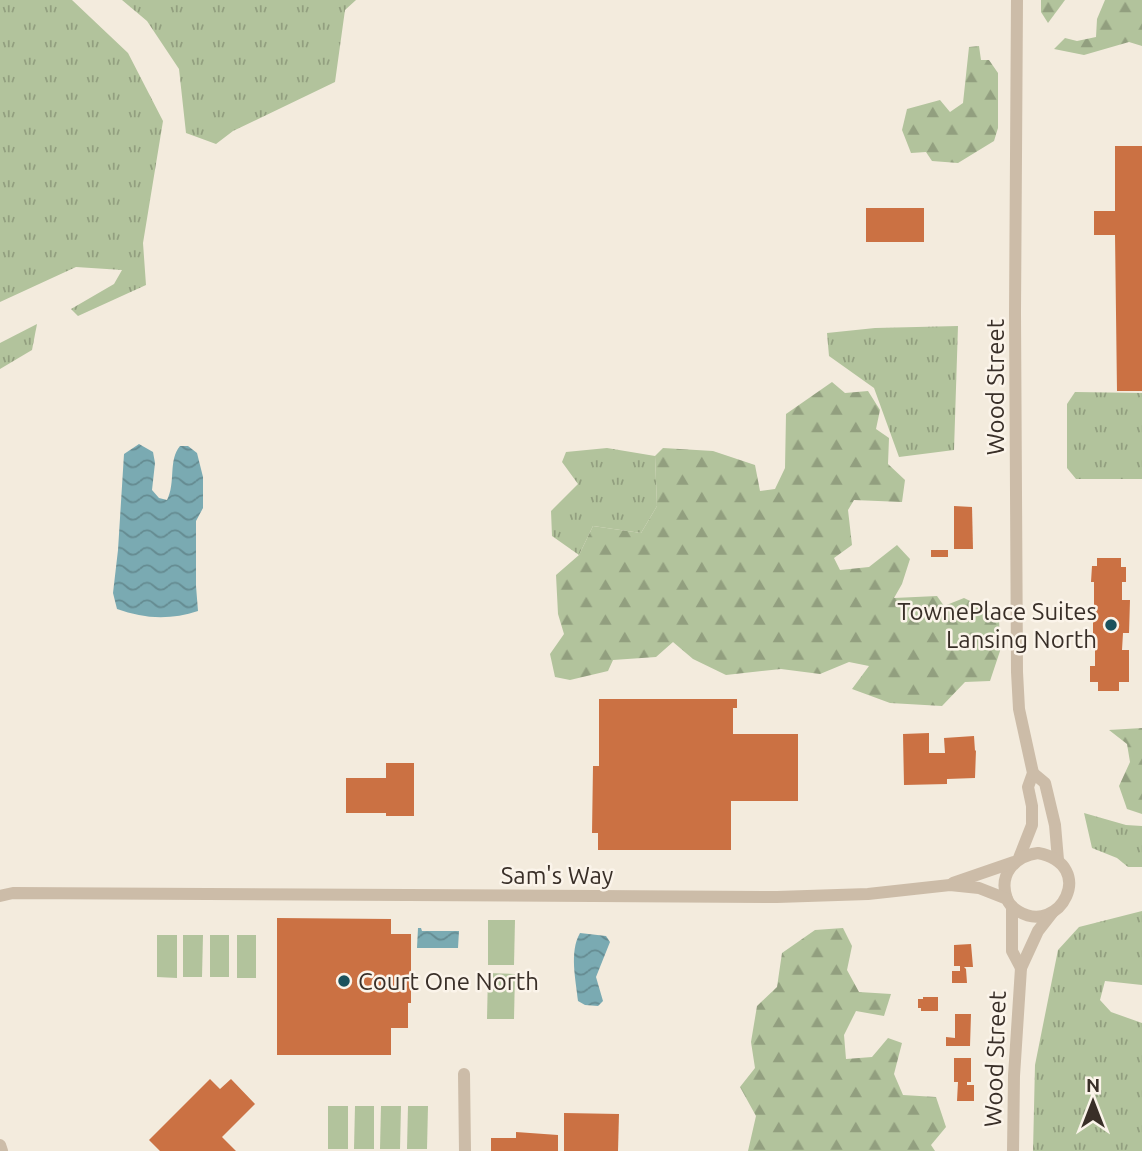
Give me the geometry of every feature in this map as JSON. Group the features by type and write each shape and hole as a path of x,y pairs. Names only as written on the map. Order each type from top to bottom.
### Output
{"street":[{"name":"Wood Street","path":"1017,0 1017,672 1019,709 1034,773 1045,783 1055,825 1058,860"},
{"name":"Wood Street","path":"1017,860 1032,825 1028,787 1034,773"},
{"path":"1038,853 1058,860 1067,870 1069,885 1066,897 1052,913 1036,917 1023,914 1009,903 1006,877 1017,860 1038,853"},
{"name":"Sam's Way","path":"950,885 1017,860"},
{"name":"Sam's Way","path":"0,897 13,893 777,897 868,894 950,885 979,888 1009,903"},
{"name":"Wood Street","path":"1009,903 1012,951 1021,968"},
{"name":"Wood Street","path":"1013,1151 1014,1076 1021,968 1038,931 1052,913"},
{"path":"464,1074 465,1151"},
{"path":"0,1146 2,1151"}],"green space":[{"path":"0,0 72,0 128,53 163,121 143,243 146,285 78,316 71,309 114,284 122,270 76,267 0,302"},
{"path":"122,0 356,0 345,10 335,82 233,131 216,144 186,133 179,69 147,21"},
{"path":"1041,0 1065,0 1048,23 1041,12"},
{"path":"1105,0 1142,0 1142,46 1129,42 1084,55 1054,49 1065,38 1077,41 1096,37 1097,19"},
{"path":"979,46 981,60 989,60 998,73 998,128 994,141 958,163 932,161 926,152 911,153 902,130 907,109 940,100 950,112 963,103 969,47"},
{"path":"37,324 32,350 0,369 0,343"},
{"path":"958,326 954,450 899,457 874,388 829,356 827,333 875,328"},
{"path":"832,382 845,393 868,391 880,410 876,429 889,438 888,464 905,480 902,502 854,500 848,510 852,545 834,558 840,570 869,567 897,545 910,559 894,598 937,596 944,606 964,598 999,615 1000,651 990,681 965,682 942,706 890,703 852,689 869,666 849,662 820,674 781,669 726,675 693,659 673,642 656,657 613,660 608,671 570,680 555,677 550,654 564,634 558,614 556,575 579,555 593,526 641,533 657,506 655,456 663,448 713,451 755,465 760,491 775,489 785,468 786,414"},
{"path":"1075,392 1142,393 1142,479 1076,479 1067,468 1067,404"},
{"path":"607,448 655,456 657,506 641,533 593,526 579,555 552,536 551,511 578,484 562,462 566,452"},
{"path":"1142,728 1142,814 1127,809 1119,786 1130,762 1127,744 1109,730"},
{"path":"1084,813 1126,825 1142,826 1142,867 1128,867 1117,858 1092,848"},
{"path":"1142,911 1142,985 1105,981 1100,1000 1111,1012 1142,1023 1142,1151 1033,1151 1035,1065 1058,950 1079,927"},
{"path":"488,920 515,920 514,965 488,965"},
{"path":"843,928 852,946 847,970 859,992 891,994 884,1016 856,1011 844,1035 846,1059 872,1057 888,1038 902,1043 894,1074 903,1095 936,1097 946,1127 931,1145 935,1151 748,1151 756,1116 740,1087 755,1068 751,1042 757,1006 777,987 782,953 815,930"},
{"path":"157,935 177,935 177,978 157,977"},
{"path":"183,935 203,935 202,977 183,977"},
{"path":"210,935 229,935 229,977 210,977"},
{"path":"237,935 256,935 256,978 237,978"},
{"path":"488,973 515,974 514,1019 487,1019"},
{"path":"328,1106 348,1106 348,1149 328,1149"},
{"path":"355,1106 374,1106 374,1149 354,1149"},
{"path":"381,1106 401,1106 400,1149 380,1149"},
{"path":"408,1106 428,1106 427,1149 407,1149"}],"water":[{"path":"139,444 153,452 155,463 152,490 159,498 167,500 176,452 180,446 188,446 197,453 203,477 203,508 196,521 198,611 158,617 117,609 113,593 124,454"},
{"path":"418,928 422,931 459,931 458,948 417,948"},
{"path":"580,933 606,936 610,942 596,977 603,1001 598,1006 585,1005 578,1001 574,957"}],"building":[{"path":"1115,146 1142,146 1142,391 1117,391 1115,235 1094,235 1094,211 1115,211"},
{"path":"866,208 924,208 924,242 866,242"},
{"path":"954,506 972,507 973,549 954,549"},
{"path":"931,550 948,550 948,557 931,557"},
{"name":"TownePlace Suites Lansing North","path":"1097,558 1121,558 1121,567 1126,567 1126,582 1122,582 1122,600 1130,600 1129,633 1123,633 1122,650 1129,650 1129,682 1119,682 1119,691 1098,691 1098,682 1090,682 1090,666 1095,666 1095,634 1093,617 1088,617 1088,607 1094,607 1094,582 1091,582 1092,566 1097,566"},
{"path":"599,699 737,699 737,708 733,708 733,734 798,734 798,801 731,801 731,850 598,850 598,833 592,833 593,766 599,766"},
{"path":"929,733 929,753 945,753 944,738 974,736 975,778 947,779 947,784 904,785 903,734"},
{"path":"386,763 414,763 414,816 346,813 346,778 386,778"},
{"name":"Court One North","path":"277,918 391,919 391,934 411,934 411,1003 408,1003 408,1028 391,1028 391,1055 277,1055"},
{"path":"971,944 973,967 964,967 967,983 952,983 952,971 960,971 960,966 954,966 954,945"},
{"path":"938,997 938,1011 921,1011 921,1008 918,1008 918,999"},
{"path":"955,1014 971,1014 970,1046 946,1046 946,1037 955,1038"},
{"path":"954,1058 971,1058 971,1082 967,1082 967,1085 974,1085 974,1101 957,1101 958,1082 954,1082"},
{"path":"210,1079 220,1089 231,1079 255,1104 222,1137 236,1151 160,1151 149,1140"},
{"path":"564,1113 619,1114 618,1151 564,1151"},
{"path":"516,1132 558,1135 558,1151 491,1151 491,1138 516,1138"}],"place":[{"name":"TownePlace Suites Lansing North","path":"1111,625"},
{"name":"Court One North","path":"344,981"}]}
